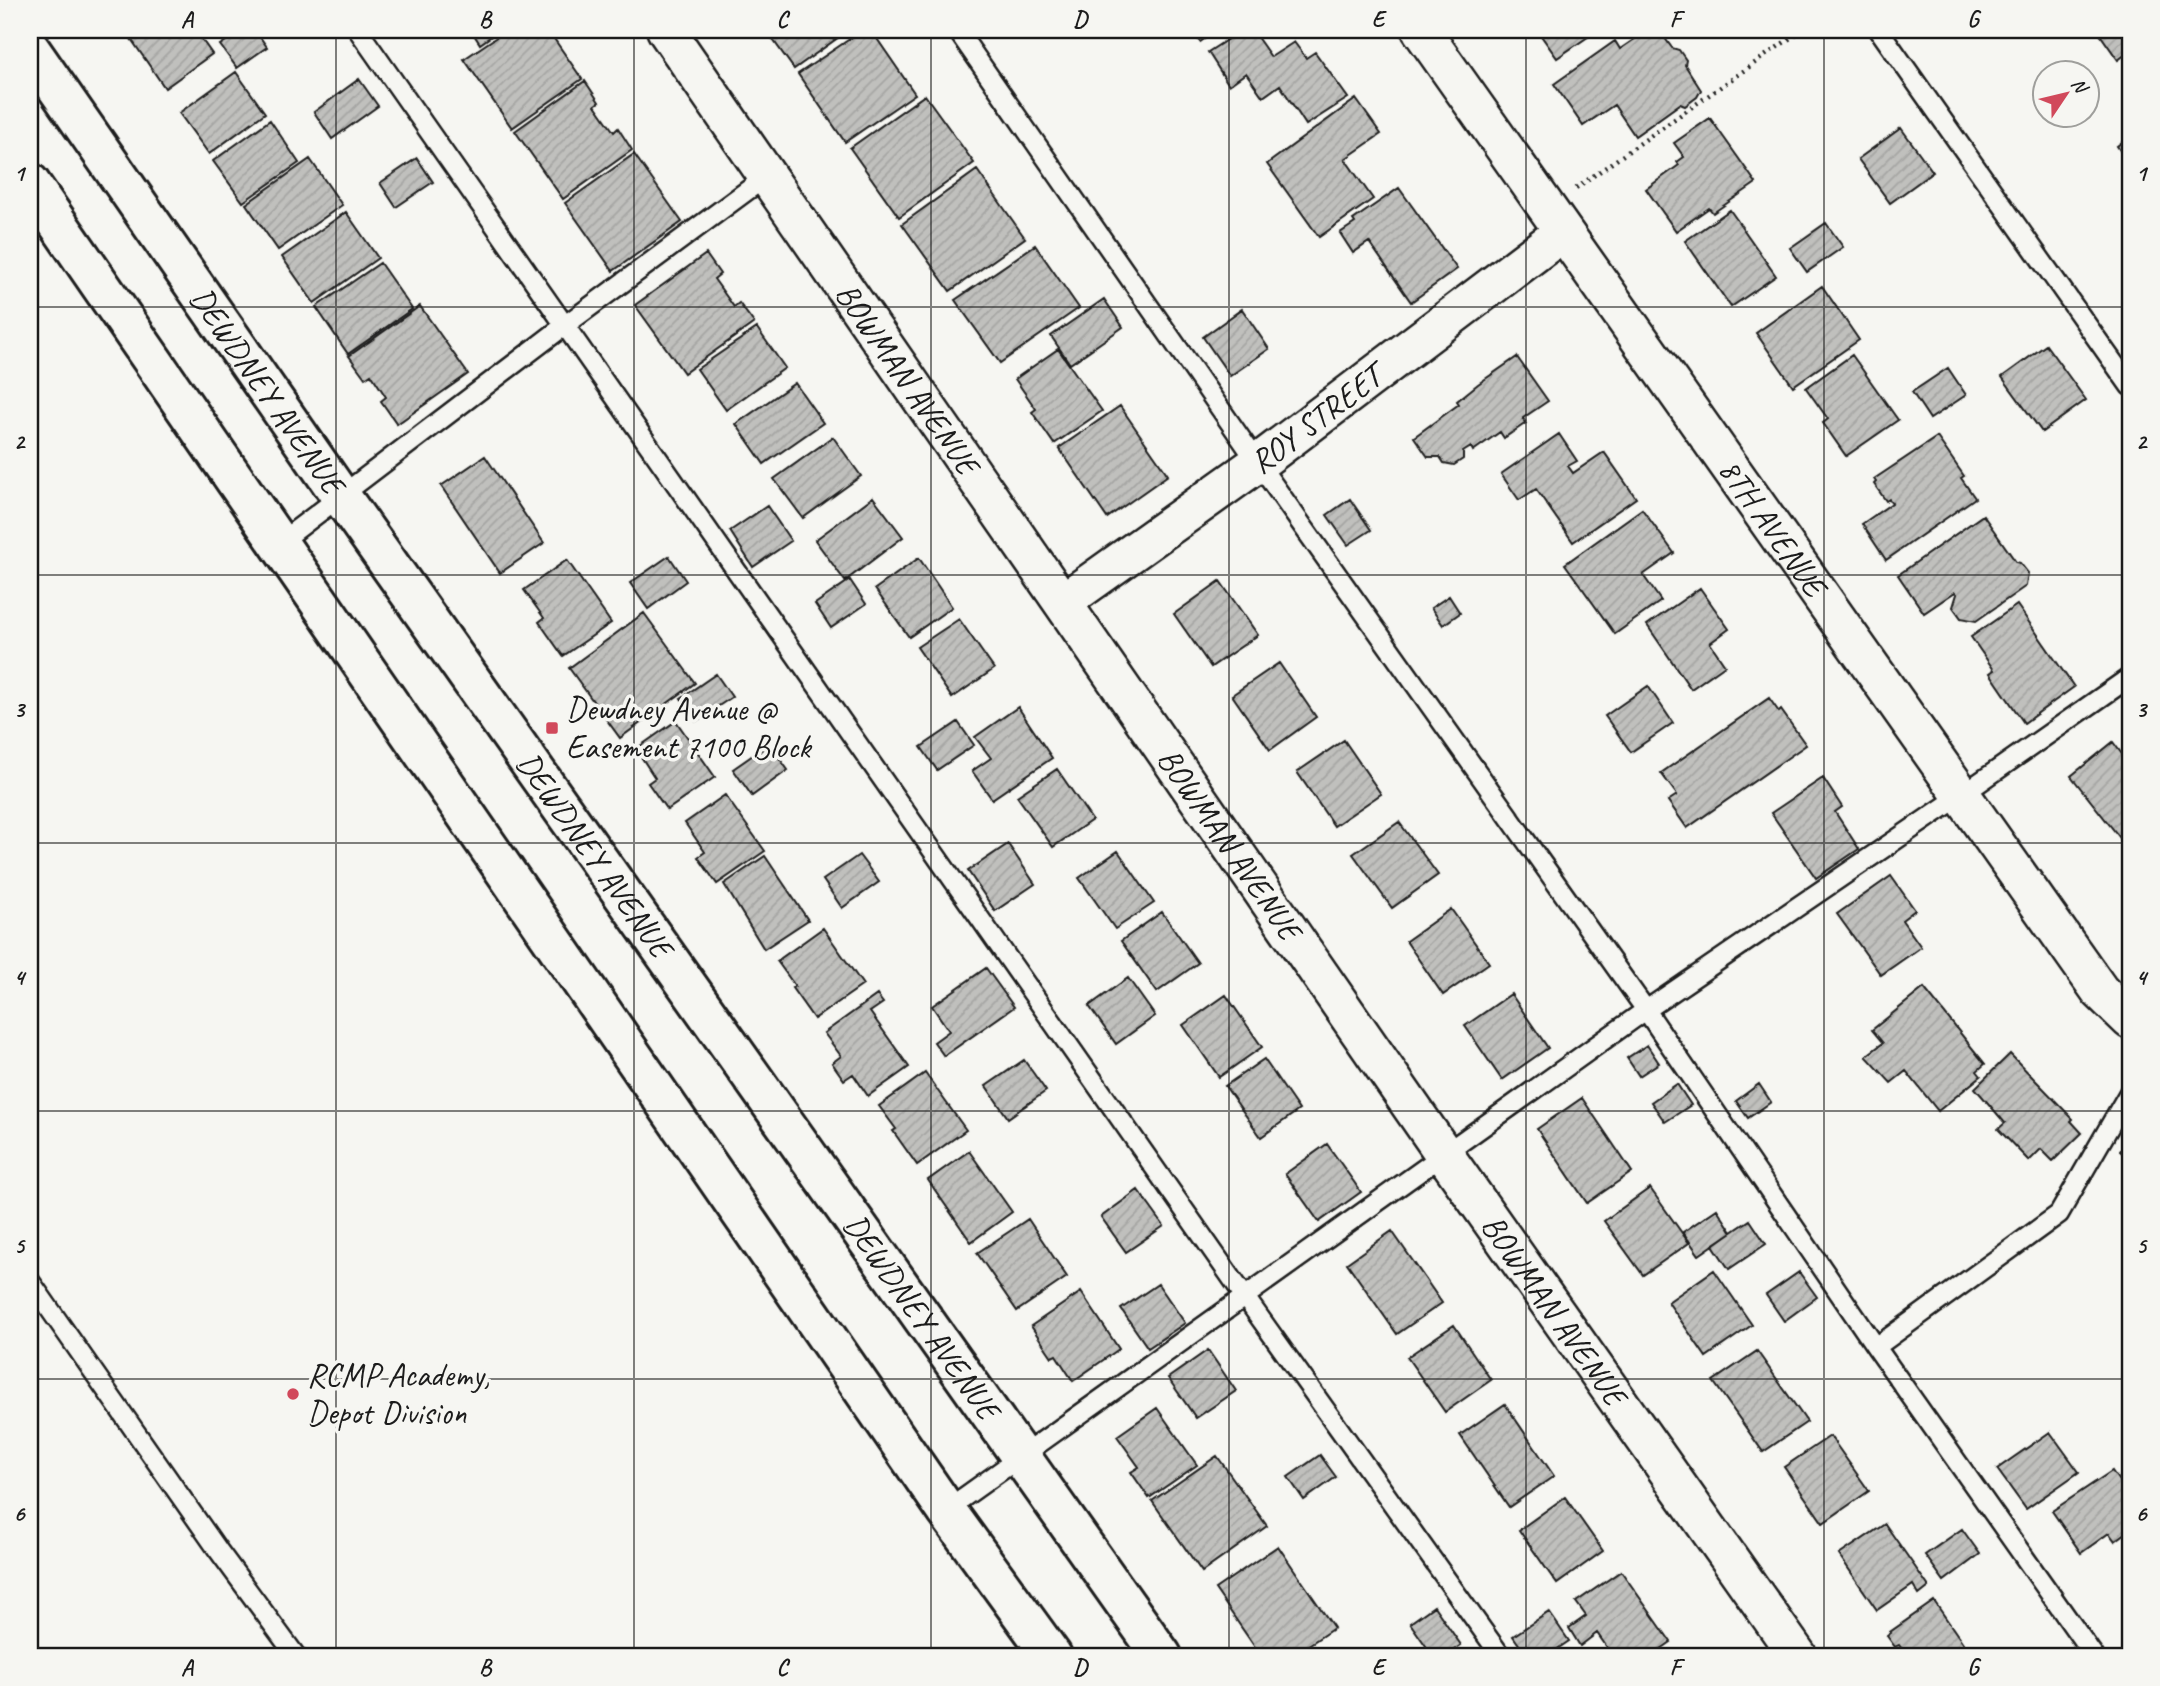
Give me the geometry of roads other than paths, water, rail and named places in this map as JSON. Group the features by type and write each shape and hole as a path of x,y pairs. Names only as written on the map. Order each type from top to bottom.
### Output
{"main road":[{"name":"DEWDNEY AVENUE","path":"30,49 340,495 1162,1656"},
{"path":"30,183 947,1510 1052,1656"}],"street":[{"name":"BOWMAN AVENUE","path":"666,30 1444,1154 1798,1656"},
{"name":"8TH AVENUE","path":"1421,30 1960,796 2100,991 2130,1020"},
{"name":"ROY STREET","path":"1063,602 1258,463 1555,220"}],"lane":[{"path":"358,30 1245,1297 1501,1656"},
{"path":"957,30 1258,463 1646,1010 1875,1347 2094,1656"},
{"path":"1879,30 2130,386"},
{"path":"279,543 564,326 767,176"},
{"path":"947,1510 1646,1010 2130,677"},
{"path":"1875,1347 2059,1214 2130,1091"},
{"path":"30,1281 218,1550 296,1656"}],"place":[{"name":"Dewdney Avenue @ Easement 7100 Block","path":"552,728"},
{"name":"RCMP Academy, Depot Division","path":"293,1394"}]}
